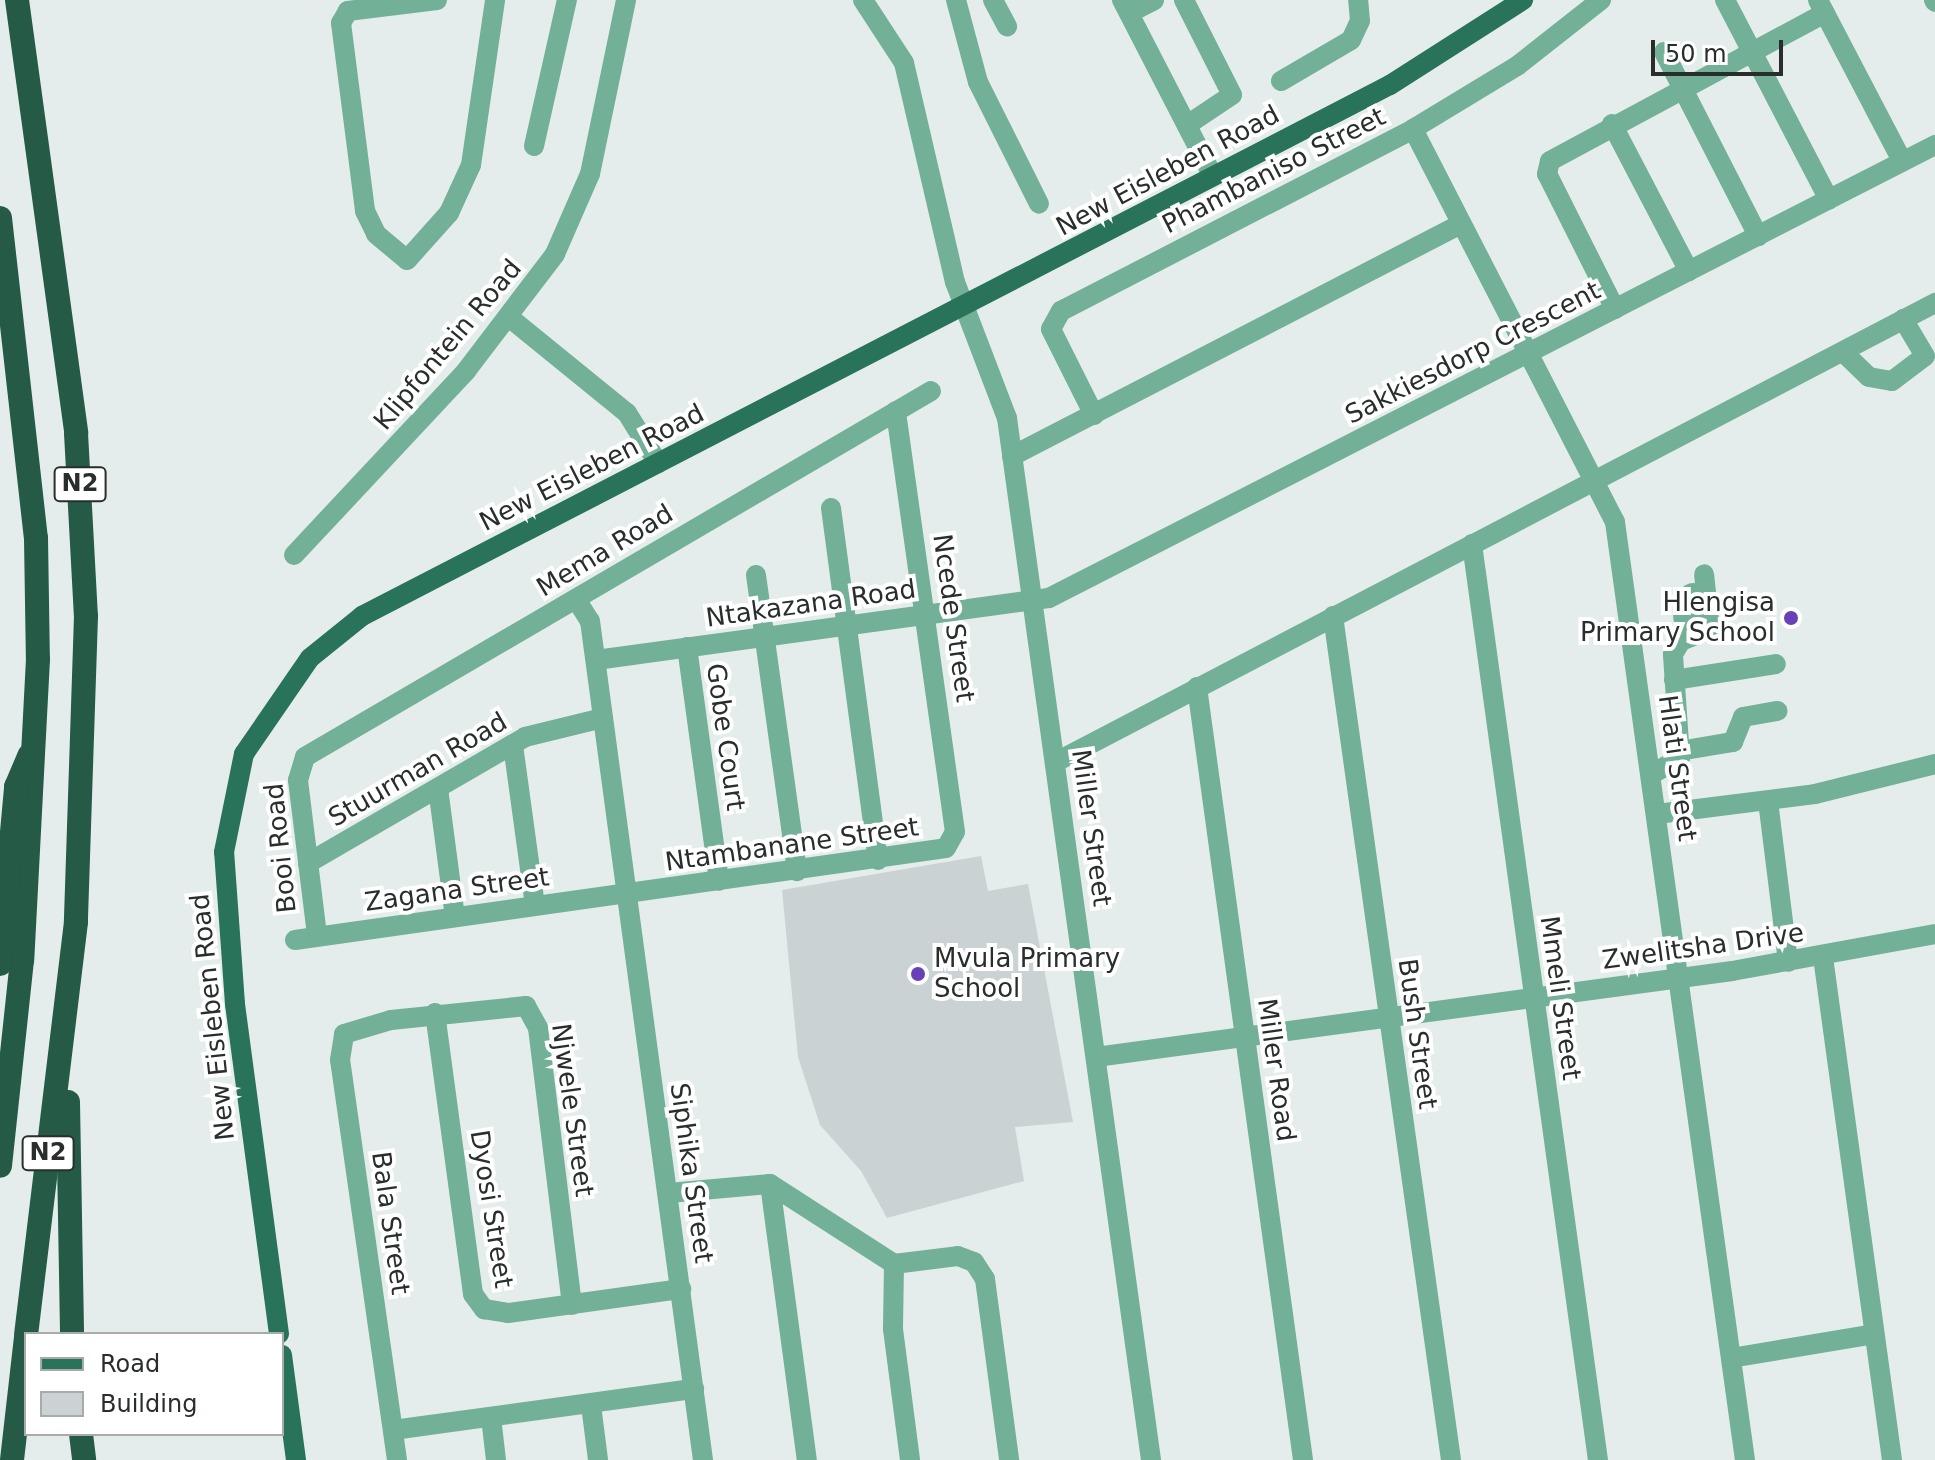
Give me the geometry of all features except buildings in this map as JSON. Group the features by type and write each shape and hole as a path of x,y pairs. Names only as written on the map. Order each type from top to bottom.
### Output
{"highway":[{"name":"N2","path":"17,0 82,515 83,798 70,972 26,1332"},
{"name":"N2","path":"0,218 36,538 37,744 0,1166"},
{"path":"0,964 16,787 37,744"},
{"path":"70,972 72,1332"},
{"name":"N2","path":"12,1460 24,1354"},
{"path":"81,1436 84,1460"}],"main road":[{"name":"New Eisleben Road","path":"279,1332 224,894 227,816 244,754 279,694 345,626 1424,66 1523,0"},
{"path":"284,1370 296,1460"}],"street":[{"path":"437,0 370,4 348,11 341,23 351,117 369,224 407,260 449,213 471,165 495,0"},
{"path":"534,146 567,0"},
{"name":"Klipfontein Road","path":"294,555 510,318 555,254 590,174 626,0"},
{"name":"Miller Street","path":"863,0 891,36 915,97 964,305 1002,398 1056,762 1151,1460"},
{"path":"956,0 978,82 1039,204"},
{"path":"993,0 1007,26"},
{"path":"1154,0 1125,7 1213,176"},
{"path":"1184,0 1232,95 1187,125"},
{"path":"1281,81 1351,40 1358,0"},
{"name":"Phambaniso Street","path":"1094,415 1051,329 1061,311 1413,129 1517,66 1601,0"},
{"path":"1725,0 1829,200"},
{"path":"1615,309 1547,174 1565,148 1752,51 1821,6 1902,161"},
{"path":"1664,52 1758,236"},
{"path":"1612,124 1689,271"},
{"name":"Hlati Street","path":"1413,129 1597,480 1620,548 1745,1460"},
{"name":"Sakkiesdorp Crescent","path":"1033,603 1935,145"},
{"path":"1012,456 1461,224"},
{"path":"1056,762 1935,303"},
{"path":"510,318 627,413 658,463"},
{"path":"1843,352 1869,377 1892,381 1925,356 1903,319"},
{"name":"Mema Road","path":"305,757 931,391"},
{"name":"Ncede Street","path":"896,411 927,614 955,832"},
{"path":"831,508 878,860"},
{"name":"Mmeli Street","path":"1472,544 1598,1460"},
{"path":"1652,774 1676,766 1679,751 1674,680 1677,644 1710,629 1691,600 1704,574"},
{"path":"756,575 797,871"},
{"name":"Siphika Street","path":"576,599 590,621 596,660 703,1460"},
{"name":"Ntakazana Road","path":"596,660 927,614 1033,603"},
{"name":"Bush Street","path":"1333,616 1451,1460"},
{"name":"Gobe Court","path":"687,647 719,881"},
{"path":"1674,680 1776,664"},
{"name":"Miller Road","path":"1197,687 1303,1460"},
{"path":"1679,751 1733,742 1743,717 1777,711"},
{"name":"Stuurman Road","path":"308,863 513,745 603,718"},
{"path":"513,745 535,905"},
{"name":"Booi Road","path":"305,757 298,780 317,935"},
{"path":"1657,814 1768,801 1935,764"},
{"path":"438,788 455,917"},
{"path":"1768,801 1788,962"},
{"name":"Ntambanane Street","path":"625,894 938,852 955,832"},
{"name":"Zagana Street","path":"295,940 625,894"},
{"name":"Zwelitsha Drive","path":"1096,1057 1245,1034 1823,957 1935,934"},
{"path":"1823,957 1892,1460"},
{"name":"Njwele Street","path":"351,1028 435,1013 518,1004 536,1021 572,1305"},
{"name":"Dyosi Street","path":"435,1013 473,1294 484,1309 499,1314 681,1289"},
{"name":"Bala Street","path":"351,1028 341,1041 340,1060 397,1460"},
{"path":"770,1184 807,1460"},
{"path":"669,1193 770,1184 894,1264 958,1256 980,1267 1009,1460"},
{"path":"894,1264 892,1315 910,1460"},
{"path":"1731,1358 1874,1334"},
{"path":"393,1430 694,1389"},
{"path":"591,1405 598,1460"},
{"path":"491,1417 496,1460"}],"place":[{"name":"Hlengisa Primary School","path":"1791,618"},
{"name":"Mvula Primary School","path":"918,974"}]}
